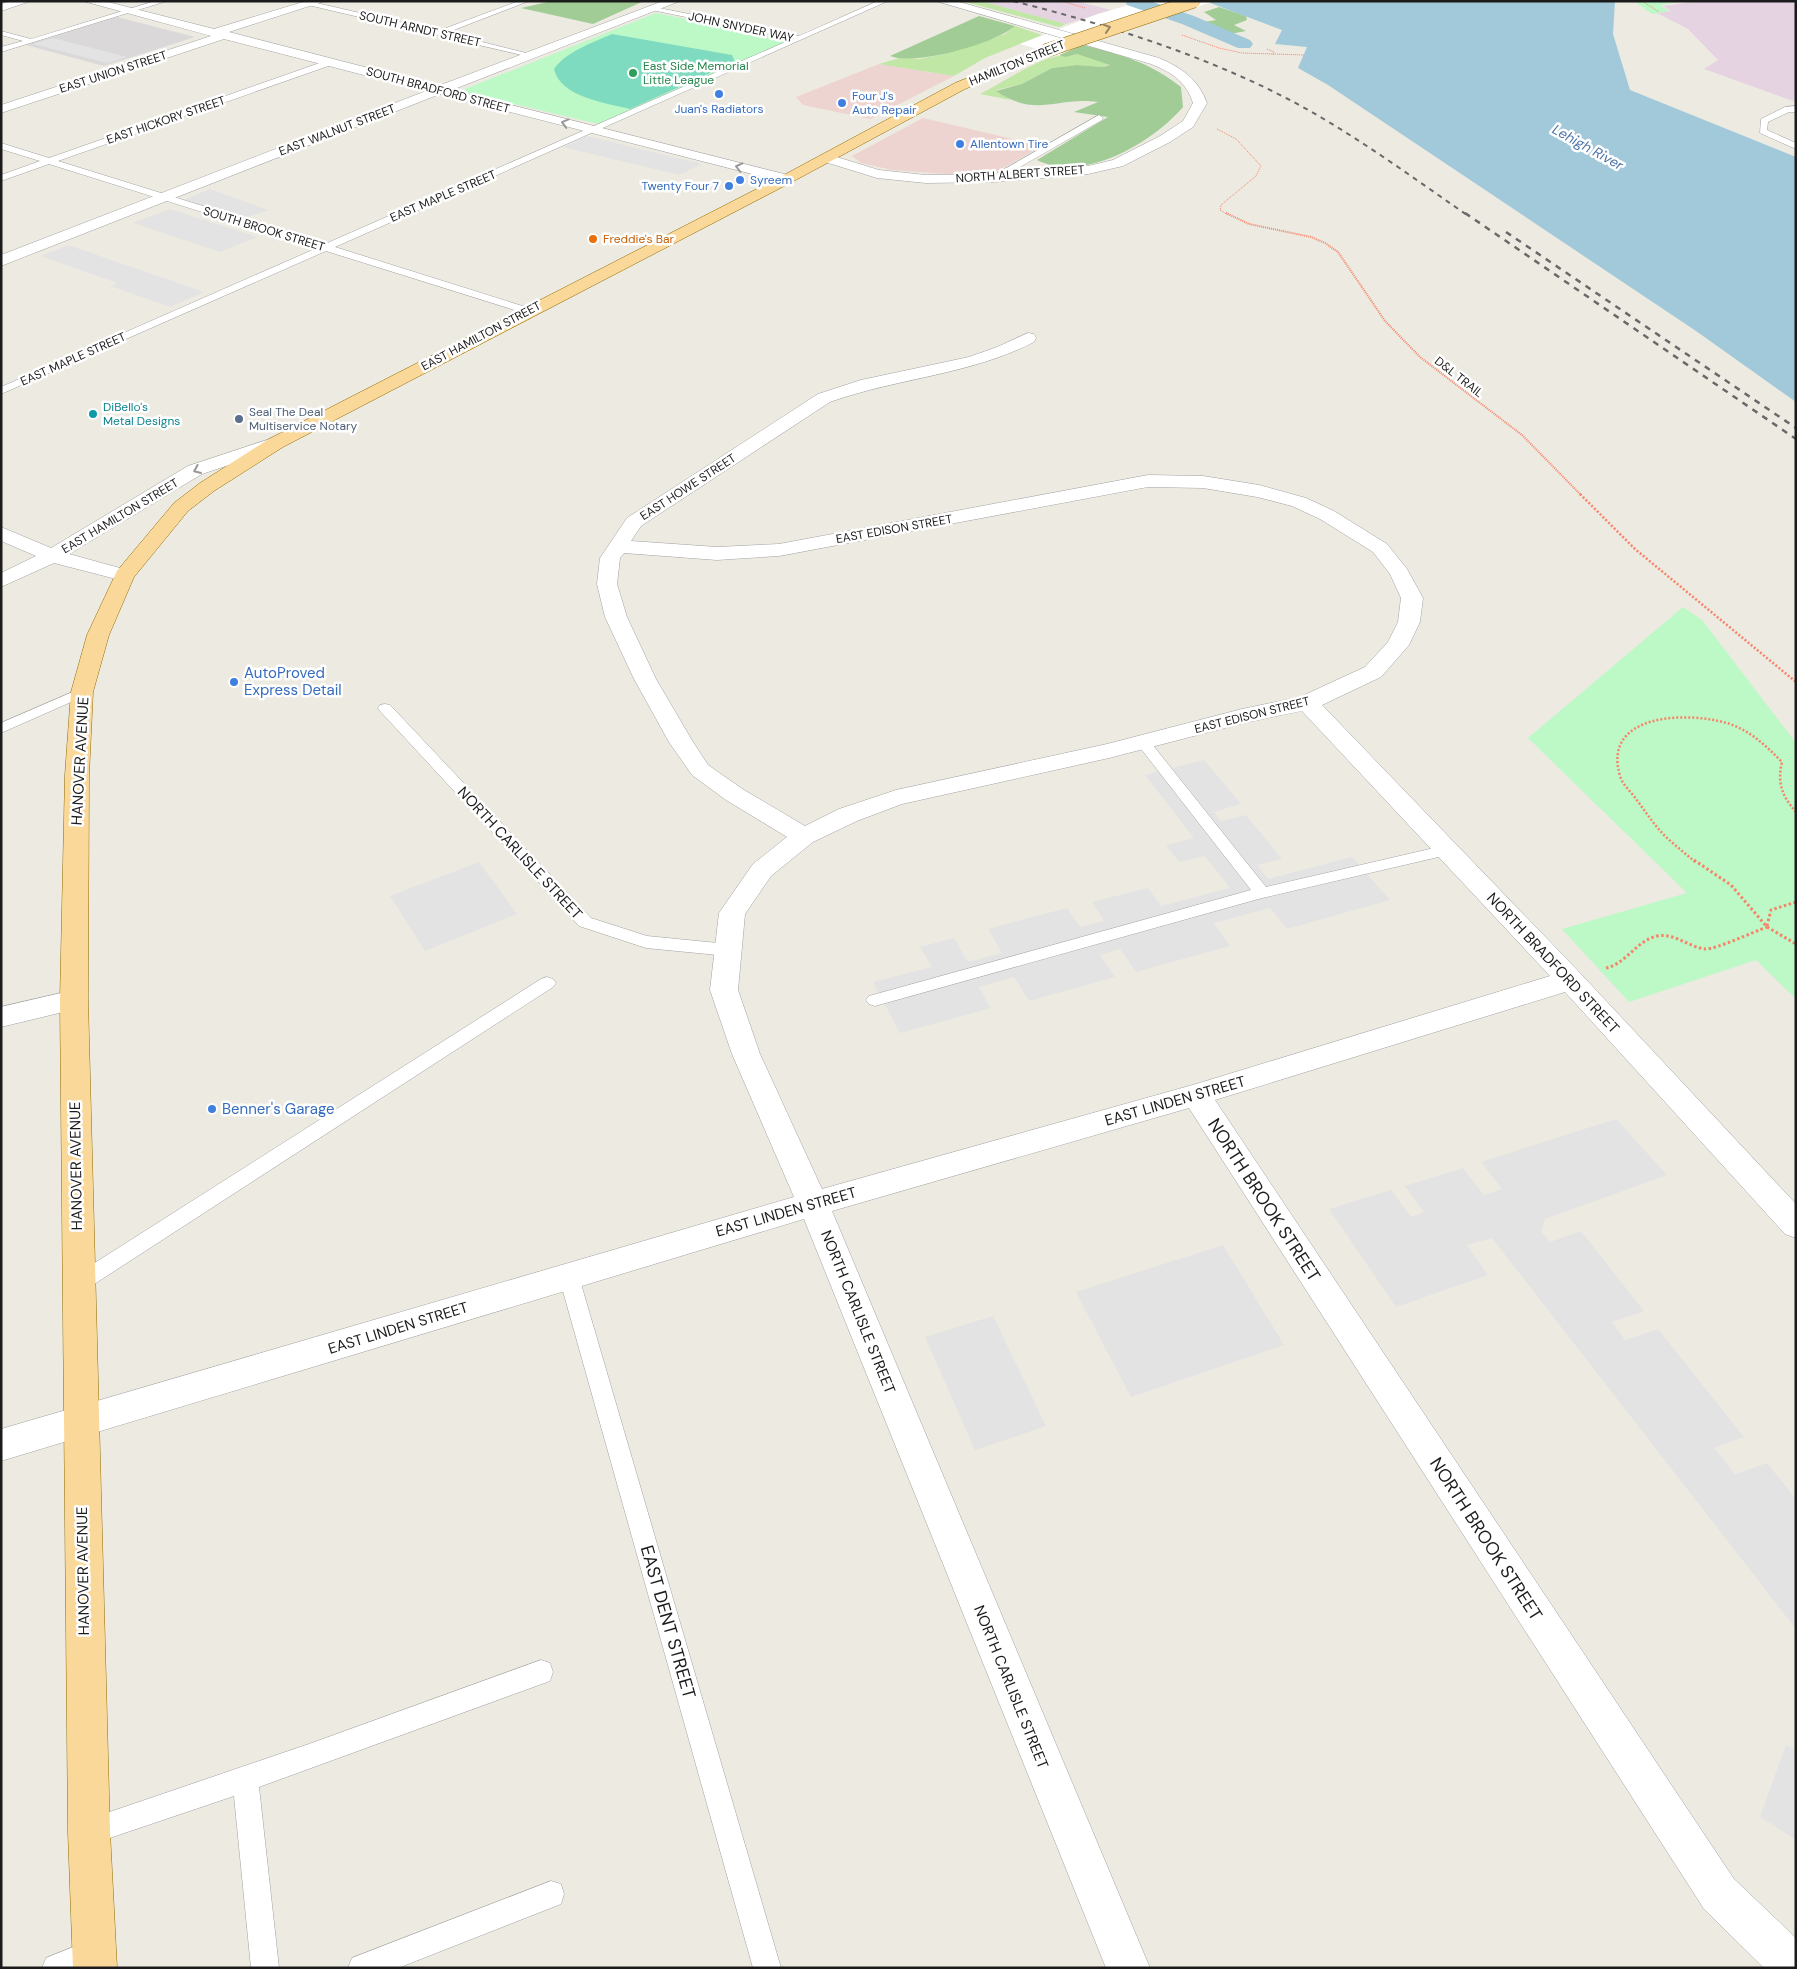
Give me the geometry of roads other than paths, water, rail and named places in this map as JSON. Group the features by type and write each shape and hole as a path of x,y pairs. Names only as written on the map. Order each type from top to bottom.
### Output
{"main road":[{"name":"HAMILTON STREET","path":"960,86 1100,31 1194,1"},
{"name":"HAMILTON STREET","path":"960,86 1000,59 1078,27"},
{"name":"EAST HAMILTON STREET","path":"276,443 528,311 787,179 960,86"},
{"name":"HANOVER AVENUE","path":"94,1960 89,1832 80,1423 74,1000 77,775 82,692 98,635 124,575 181,507 206,487 276,443"}],"street":[{"path":"1,8 25,1"},
{"name":"SOUTH BRADFORD STREET","path":"90,1 442,90 592,131 787,179"},
{"name":"EAST WALNUT STREET","path":"1,261 530,55 674,1"},
{"name":"NORTH ALBERT STREET","path":"827,158 877,174 900,177 994,178 1088,170 1118,164 1143,152 1188,124 1200,102 1189,80 1174,69 1136,55 942,1"},
{"name":"EAST UNION STREET","path":"1,109 315,2"},
{"name":"EAST HOWE STREET","path":"804,836 736,795 700,770 681,742 645,679 616,617 607,584 610,558 634,522 824,398 861,385 973,361 1004,351 1028,338"},
{"name":"EAST HAMILTON STREET","path":"1,582 52,556 195,470 276,443"},
{"name":"EAST EDISON STREET","path":"617,546 684,553 737,555 798,547 1148,482 1203,482 1259,490 1299,502 1326,515 1380,548 1400,573 1412,598 1409,622 1398,645 1373,672 1307,703 1242,716 1143,742 896,798 848,815 804,836 762,870 732,913 728,950"},
{"path":"1,533 52,556 124,575"},
{"name":"NORTH BRADFORD STREET","path":"1307,703 1570,980 1796,1225"},
{"name":"NORTH CARLISLE STREET","path":"728,950 724,990 746,1054 813,1204 1092,1885 1128,1968"},
{"name":"EAST LINDEN STREET","path":"1,1445 813,1204 1196,1095 1570,980"},
{"path":"1,1017 74,1000"},
{"name":"NORTH BROOK STREET","path":"1196,1095 1719,1894 1796,1968"}],"lane":[{"path":"1,50 164,1"},
{"path":"436,34 526,1"},
{"name":"EAST MAPLE STREET","path":"1,391 885,1"},
{"name":"SOUTH ARNDT STREET","path":"315,2 436,34 530,55"},
{"name":"JOHN SNYDER WAY","path":"652,8 800,39"},
{"path":"1,33 32,41"},
{"name":"EAST HICKORY STREET","path":"1,178 331,62"},
{"path":"1796,109 1788,109 1773,115 1764,121 1763,131 1796,146"},
{"path":"1773,115 1788,120"},
{"path":"994,178 1099,118"},
{"name":"SOUTH BROOK STREET","path":"1,146 528,311"},
{"path":"1,729 82,692"},
{"name":"NORTH CARLISLE STREET","path":"385,708 585,922 646,942 728,950"},
{"path":"1143,742 1262,894"},
{"path":"875,1000 1262,894 1446,850"},
{"path":"78,1284 548,983"},
{"name":"EAST DENT STREET","path":"569,1277 767,1968"},
{"path":"89,1832 540,1672"},
{"path":"245,1778 265,1968"},
{"path":"362,1968 552,1894"},
{"path":"56,1968 94,1960"}],"water":[{"name":"Lehigh River","path":"1205,1 1615,1 1613,34 1630,90 1796,157 1796,402 1696,331 1328,85 1298,68 1307,47 1275,44 1282,30"}],"waterway":[{"path":"1133,1 1188,20 1244,44"}],"railway":[{"path":"1013,1 1084,20 1154,42 1255,83 1334,125 1467,215"},
{"path":"1465,213 1796,439"},
{"path":"1506,232 1796,428"}],"place":[{"name":"East Side Memorial Little League","path":"633,73"},
{"name":"Juan's Radiators","path":"719,94"},
{"name":"Four J's Auto Repair","path":"842,103"},
{"name":"Allentown Tire","path":"960,144"},
{"name":"Syreem","path":"740,180"},
{"name":"Twenty Four 7","path":"729,186"},
{"name":"Freddie's Bar","path":"593,239"},
{"name":"DiBello's Metal Designs","path":"93,414"},
{"name":"Seal The Deal Multiservice Notary","path":"239,419"},
{"name":"AutoProved Express Detail","path":"234,682"},
{"name":"Benner's Garage","path":"212,1109"}]}
